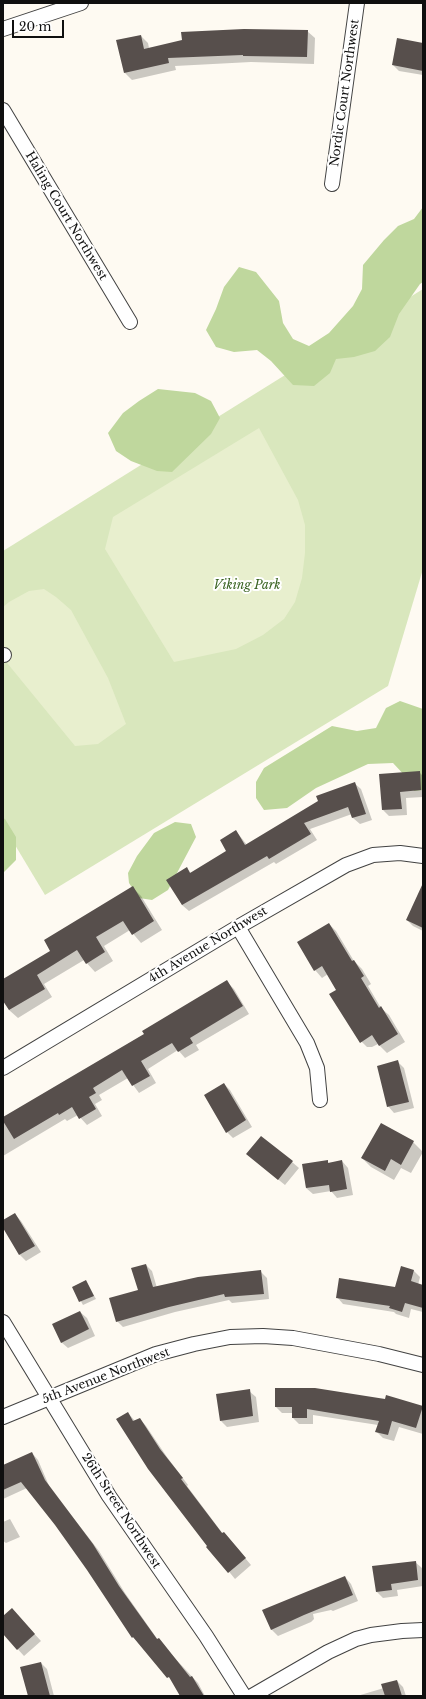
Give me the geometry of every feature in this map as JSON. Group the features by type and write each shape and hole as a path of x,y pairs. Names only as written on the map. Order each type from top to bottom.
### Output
{"street":[{"path":"3,29 81,3"},
{"name":"Nordic Court Northwest","path":"332,184 358,3"},
{"name":"Haling Court Northwest","path":"3,110 130,322"},
{"name":"4th Avenue Northwest","path":"3,1068 238,927 346,865 373,855 400,853 423,856"},
{"path":"238,927 307,1042 317,1068 320,1100"},
{"name":"26th Street Northwest","path":"3,1322 109,1496 206,1636 244,1696"},
{"name":"5th Avenue Northwest","path":"3,1417 156,1354 194,1344 230,1337 263,1336 293,1338 379,1354 423,1365"},
{"path":"252,1696 328,1652 356,1639 371,1635 423,1630"}],"green space":[{"path":"423,207 423,282 399,314 390,337 375,351 354,357 336,359 330,373 314,386 293,385 271,361 257,350 234,352 216,347 206,330 224,287 239,267 256,272 279,301 283,323 293,339 309,346 329,333 353,306 362,289 363,265 398,226 414,219"},
{"name":"Viking Park","path":"423,289 423,569 388,686 45,895 3,825 3,551"},
{"path":"158,389 195,393 211,401 220,418 211,434 172,472 157,471 131,461 116,451 108,433 123,413"},
{"path":"259,428 298,500 305,525 305,553 302,578 295,602 284,619 263,635 236,649 174,662 105,549 113,517"},
{"path":"44,589 71,610 108,678 126,724 98,744 75,746 3,658 3,607 29,591"},
{"path":"400,701 423,709 423,790 414,791 407,778 393,763 368,764 316,788 287,808 264,810 256,798 256,782 264,768 332,726 357,731 376,728 386,708"},
{"path":"3,818 16,837 16,860 3,873"},
{"path":"175,822 191,824 196,837 168,890 152,900 139,898 129,883 128,873 137,856 154,833"}],"building":[{"path":"244,29 308,30 307,57 243,55 168,58 169,63 124,73 116,40 141,35 144,49 182,40 181,32"},
{"path":"397,38 423,43 423,71 392,65"},
{"path":"420,771 421,790 400,792 402,809 382,810 379,774"},
{"path":"355,782 366,814 352,818 348,807 304,823 311,834 269,859 267,856 182,905 166,880 187,867 190,873 226,851 220,840 236,830 245,845 318,801 316,796"},
{"path":"423,883 423,928 406,920"},
{"path":"133,886 154,921 132,935 123,921 96,937 105,952 86,964 77,950 37,975 45,989 9,1010 3,1001 3,979 50,951 44,940"},
{"path":"329,923 352,961 354,960 364,976 361,978 379,1008 381,1006 398,1034 379,1046 372,1035 360,1043 329,994 336,990 322,966 314,971 297,942"},
{"path":"227,980 243,1006 190,1038 193,1043 178,1052 172,1043 141,1061 150,1076 132,1086 122,1070 93,1088 96,1093 89,1097 96,1109 79,1119 72,1107 59,1115 58,1113 14,1139 3,1121 3,1117 144,1034 142,1031"},
{"path":"398,1060 409,1102 387,1107 377,1066"},
{"path":"224,1083 246,1120 226,1133 204,1095"},
{"path":"381,1123 414,1141 401,1165 391,1159 385,1171 361,1158"},
{"path":"261,1136 293,1161 278,1180 246,1154"},
{"path":"328,1160 328,1163 342,1160 347,1189 330,1192 329,1185 306,1188 302,1164"},
{"path":"15,1213 35,1246 19,1255 3,1228 3,1220"},
{"path":"146,1264 153,1287 198,1277 261,1270 264,1294 225,1297 224,1294 169,1307 116,1322 109,1298 138,1290 131,1268"},
{"path":"401,1266 414,1270 411,1281 423,1285 423,1308 405,1303 402,1312 389,1308 390,1306 336,1298 339,1278 395,1287"},
{"path":"86,1280 94,1296 79,1302 72,1287"},
{"path":"80,1311 89,1329 61,1343 52,1324"},
{"path":"275,1388 315,1388 385,1399 386,1395 423,1406 416,1428 392,1421 388,1435 375,1432 379,1421 307,1409 307,1418 292,1418 292,1407 275,1407"},
{"path":"250,1389 253,1416 220,1421 216,1394"},
{"path":"128,1412 133,1421 140,1418 160,1449 183,1478 181,1479 222,1533 224,1532 246,1558 228,1573 206,1547 207,1546 148,1469 116,1419"},
{"path":"32,1452 45,1480 93,1544 119,1586 157,1639 159,1638 190,1677 192,1676 204,1696 180,1696 169,1677 167,1678 133,1637 132,1638 55,1525 21,1482 3,1490 3,1465"},
{"path":"416,1561 418,1580 391,1584 392,1590 376,1592 372,1566"},
{"path":"345,1576 353,1595 271,1630 262,1610"},
{"path":"12,1608 35,1634 17,1650 3,1634 3,1616"},
{"path":"41,1662 50,1696 28,1696 20,1667"},
{"path":"397,1680 402,1696 385,1696 381,1684"}]}
